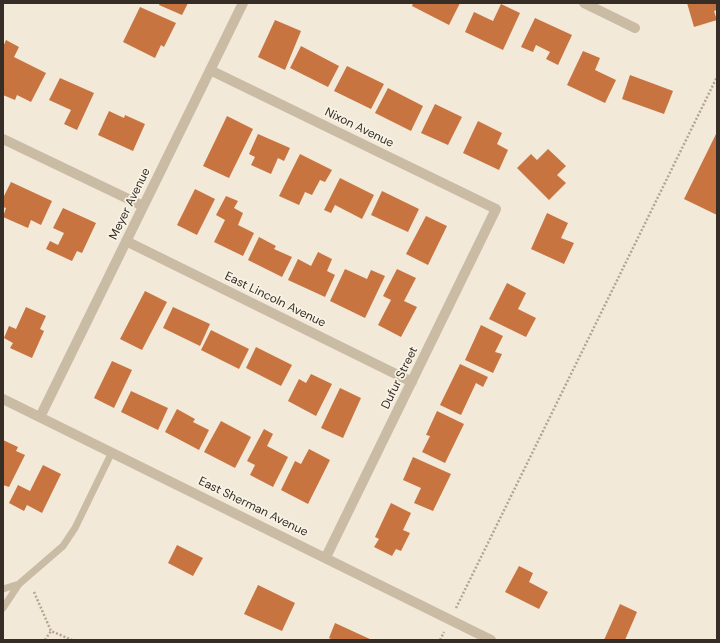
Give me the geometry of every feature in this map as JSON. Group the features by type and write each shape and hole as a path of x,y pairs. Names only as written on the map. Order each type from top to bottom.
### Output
{"street":[{"name":"Meyer Avenue","path":"40,417 243,3"},
{"path":"584,3 635,28"},
{"name":"Nixon Avenue","path":"210,70 496,209"},
{"path":"3,139 143,206"},
{"name":"Dufur Street","path":"326,557 496,209"},
{"name":"East Lincoln Avenue","path":"126,241 412,382"},
{"name":"East Sherman Avenue","path":"3,399 492,640"}],"lane":[{"path":"3,608 19,584 63,546 75,528 112,452"},
{"path":"3,589 19,584"}],"path":[{"path":"451,620 717,77"},
{"path":"34,592 51,631 72,640"},
{"path":"45,640 51,631"}],"building":[{"path":"160,3 188,3 182,15 159,5"},
{"path":"413,3 460,3 449,25 412,6"},
{"path":"687,3 717,3 717,10 714,11 717,20 694,27"},
{"path":"501,4 520,13 503,50 465,32 474,12 493,21"},
{"path":"140,7 176,23 164,47 161,45 155,58 123,42"},
{"path":"535,18 572,35 558,65 546,59 550,52 536,45 533,52 521,47"},
{"path":"275,20 301,31 285,70 258,57"},
{"path":"6,40 19,47 14,57 46,73 31,102 17,95 15,100 3,95 3,47"},
{"path":"301,46 339,66 328,87 290,68"},
{"path":"583,51 600,58 595,70 616,80 605,103 567,85"},
{"path":"347,66 384,84 371,109 334,91"},
{"path":"630,75 673,91 664,114 622,99"},
{"path":"60,78 94,93 77,130 64,124 71,110 49,100"},
{"path":"388,88 423,106 411,131 375,113"},
{"path":"435,104 462,117 448,145 421,133"},
{"path":"109,111 124,118 125,115 145,124 133,151 98,135"},
{"path":"227,116 253,129 229,178 203,166"},
{"path":"478,121 502,133 497,144 508,150 499,170 463,153"},
{"path":"717,132 717,215 684,199"},
{"path":"258,134 290,148 284,161 278,158 271,174 251,165 255,157 249,154"},
{"path":"548,149 566,166 557,175 566,183 549,200 517,168 531,154 537,160"},
{"path":"300,154 332,170 325,182 320,180 312,195 305,192 299,205 279,196"},
{"path":"340,178 374,195 362,219 335,205 331,213 324,210"},
{"path":"11,182 52,201 41,225 31,220 28,228 3,217 6,208 3,207 3,198"},
{"path":"195,189 215,199 197,235 177,225"},
{"path":"382,191 419,209 408,232 371,215"},
{"path":"226,196 238,201 234,208 243,213 238,225 254,233 243,256 214,242 225,220 216,215"},
{"path":"63,208 96,223 82,253 77,251 72,261 46,249 50,241 58,245 64,233 53,228"},
{"path":"547,213 568,223 561,238 574,243 564,264 531,249"},
{"path":"426,216 447,226 428,265 406,254"},
{"path":"259,237 276,246 274,249 292,257 282,277 248,260"},
{"path":"318,252 332,259 327,271 335,275 325,297 288,280 298,259 311,266"},
{"path":"345,269 367,279 371,270 385,276 365,318 330,301"},
{"path":"397,269 416,278 404,301 417,307 401,337 378,325 391,300 383,296"},
{"path":"507,283 526,293 518,309 536,318 526,337 489,319"},
{"path":"145,291 167,302 142,350 120,339"},
{"path":"26,307 46,316 40,329 44,331 32,358 10,348 13,343 4,338 9,326 16,329"},
{"path":"173,307 210,324 200,346 163,328"},
{"path":"481,325 503,336 495,352 502,354 493,373 465,360"},
{"path":"211,330 249,349 239,369 201,350"},
{"path":"256,347 292,365 281,386 246,368"},
{"path":"112,361 132,370 114,408 94,398"},
{"path":"460,364 488,377 483,387 476,383 461,415 440,405"},
{"path":"311,374 332,384 316,416 288,401 299,379 306,383"},
{"path":"340,388 361,398 343,438 321,428"},
{"path":"131,391 168,408 158,430 121,412"},
{"path":"177,409 195,419 193,422 209,430 199,450 165,432"},
{"path":"437,411 464,424 445,463 422,452 430,436 426,435"},
{"path":"221,421 251,437 235,468 204,452"},
{"path":"264,429 273,434 267,446 288,457 273,487 250,475 255,465 247,461"},
{"path":"3,440 18,447 16,451 25,455 9,487 3,485"},
{"path":"309,449 330,460 308,504 281,490 295,461 301,464"},
{"path":"413,457 451,474 433,511 414,503 421,488 403,480"},
{"path":"43,465 61,474 42,513 27,505 24,511 9,503 18,485 30,491"},
{"path":"391,503 411,513 403,530 410,533 401,551 396,549 392,556 374,547 379,539 375,537"},
{"path":"177,545 203,558 193,576 168,563"},
{"path":"519,566 533,573 529,582 548,592 539,609 505,592"},
{"path":"258,585 295,603 282,631 244,614"},
{"path":"620,604 637,612 625,640 604,640"},
{"path":"335,623 372,640 333,640 329,638"}]}
